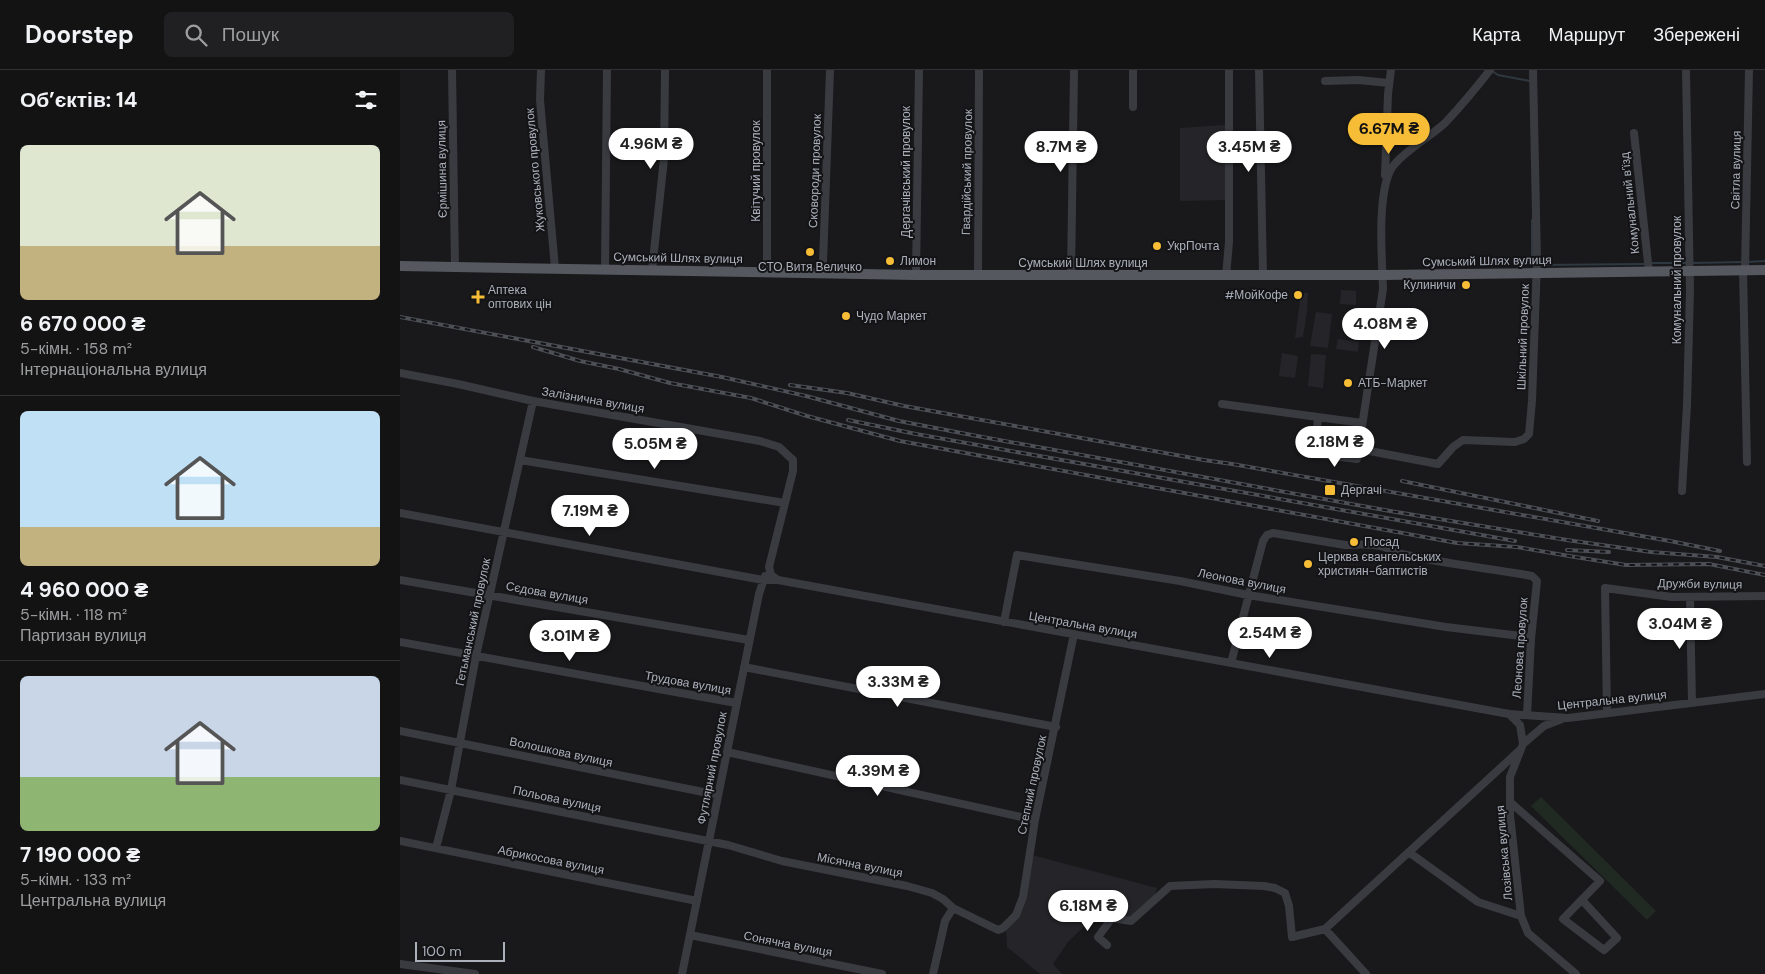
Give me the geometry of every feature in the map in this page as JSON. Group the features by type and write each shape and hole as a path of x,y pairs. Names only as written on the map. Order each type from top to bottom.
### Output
{"main road":[{"name":"Сумський Шлях вулиця","path":"400,266 916,275 1226,276 1383,276 1765,270"}],"street":[{"name":"Єрмішина вулиця","path":"452,70 455,267"},
{"name":"Жуковського провулок","path":"541,70 540,100 554,268"},
{"path":"605,269 607,70"},
{"path":"652,270 664,159 665,70"},
{"name":"Квітучий провулок","path":"767,70 767,272"},
{"name":"Сковороди провулок","path":"824,273 830,70"},
{"name":"Дергачівський провулок","path":"916,275 918,70"},
{"name":"Гвардійський провулок","path":"978,275 979,70"},
{"path":"1071,275 1074,70"},
{"path":"1133,70 1133,107"},
{"path":"1226,276 1230,242 1229,70"},
{"path":"1259,70 1263,275"},
{"path":"1318,417 1315,454 1357,459 1384,289 1382,226 1390,70"},
{"name":"Шкільний провулок","path":"1359,449 1438,464 1452,447 1462,440 1515,442 1524,439 1529,434 1537,273 1533,70"},
{"name":"Комунальний провулок","path":"1682,491 1687,405 1689,271 1686,70"},
{"name":"Світла вулиця","path":"1746,462 1744,270 1749,70"},
{"path":"1385,186 1390,169 1444,123 1489,71"},
{"path":"1325,81 1358,80 1389,83"},
{"name":"Комунальний в’їзд","path":"1634,132 1649,272"},
{"name":"Залізнична вулиця","path":"400,373 533,400 760,441 778,447 793,460 794,470 785,503"},
{"name":"Гетьманський провулок","path":"436,848 451,790 476,656 533,400"},
{"path":"1222,404 1362,423"},
{"path":"520,460 785,503"},
{"name":"Футлярний провулок","path":"682,974 759,594 769,567 785,503"},
{"name":"Центральна вулиця","path":"400,513 1509,714 1568,718 1765,694"},
{"name":"Леонова провулок","path":"1248,595 1263,541 1267,535 1273,533 1346,545 1362,543 1384,547 1400,554 1532,576 1537,581 1531,639 1527,716"},
{"name":"Леонова вулиця","path":"1004,622 1017,555 1180,581 1248,595 1531,639"},
{"path":"769,567 770,575 778,580"},
{"name":"Сєдова вулиця","path":"400,580 749,640"},
{"name":"Дружби вулиця","path":"1607,713 1605,588 1672,597 1765,596"},
{"path":"1231,663 1248,595"},
{"path":"1690,597 1692,703"},
{"name":"Степний провулок","path":"998,930 1004,928 1016,915 1023,897 1035,820 1074,634"},
{"name":"Трудова вулиця","path":"400,642 736,703"},
{"path":"744,667 1056,726"},
{"path":"1509,714 1520,725 1522,747"},
{"path":"1107,945 1098,937 1112,918 1131,921 1170,886 1214,884 1275,888 1285,893 1289,906 1292,937 1325,929 1410,853 1544,726 1568,718"},
{"name":"Волошкова вулиця","path":"400,731 718,795"},
{"name":"Лозівська вулиця","path":"1522,747 1510,777 1510,802 1521,916 1528,933 1576,974"},
{"path":"727,752 1035,820"},
{"name":"Польова вулиця","path":"400,780 709,842"},
{"path":"1510,802 1600,882 1582,900 1563,919 1604,950 1618,938 1582,900"},
{"name":"Абрикосова вулиця","path":"400,841 697,901"},
{"name":"Місячна вулиця","path":"709,842 728,845 782,861 907,886 932,893 943,899 953,908 998,930"},
{"path":"1410,853 1478,902 1521,916"},
{"path":"933,974 945,921 953,908"},
{"path":"1325,929 1366,974"},
{"name":"Сонячна вулиця","path":"690,935 882,974"},
{"path":"400,964 475,974"}],"shaded area":[{"path":"1225,125 1226,200 1180,201 1180,128"},
{"path":"1341,290 1356,291 1356,305 1340,304"},
{"path":"1301,293 1308,293 1307,312 1303,337 1295,338"},
{"path":"1316,312 1332,314 1328,348 1310,346"},
{"path":"1338,339 1359,342 1358,352 1336,349"},
{"path":"1282,353 1298,356 1295,378 1279,376"},
{"path":"1311,354 1326,355 1323,388 1308,386"},
{"path":"1541,797 1656,911 1647,920 1531,806"},
{"path":"1032,855 1157,888 1154,897 1131,924 1097,914 1068,942 1053,964 1062,974 1040,974 1007,947 1006,929 1017,917"}],"waterway":[{"path":"1492,71 1498,75 1530,81"},
{"path":"1532,220 1532,265 1535,265"},
{"path":"1747,262 1765,261"},
{"path":"1692,263 1743,262"},
{"path":"1650,263 1688,263"},
{"path":"1540,265 1645,264"}],"railway":[{"path":"400,317 722,377 806,396 899,421 977,436 1390,511 1567,540 1651,552 1717,557 1765,566"},
{"path":"533,347 580,361 670,383 751,398 807,416 900,441 1457,543 1517,547 1575,557"},
{"path":"790,385 847,393 904,406 1720,551"},
{"path":"848,420 916,434 1515,541"},
{"path":"1402,481 1598,521"},
{"path":"1567,550 1609,552"},
{"path":"1575,557 1626,565 1709,564 1765,575"}],"place":[{"name":"УкрПочта","path":"1157,246"},
{"name":"СТО Витя Величко","path":"810,252"},
{"name":"Лимон","path":"890,261"},
{"name":"Кулиничи","path":"1466,285"},
{"name":"#МойКофе","path":"1298,295"},
{"name":"Аптека оптових цін","path":"478,297"},
{"name":"Чудо Маркет","path":"846,316"},
{"name":"АТБ-Маркет","path":"1348,383"},
{"name":"Дергачі","path":"1330,490"},
{"name":"Посад","path":"1354,542"},
{"name":"Церква євангельських християн-баптистів","path":"1308,564"}]}
